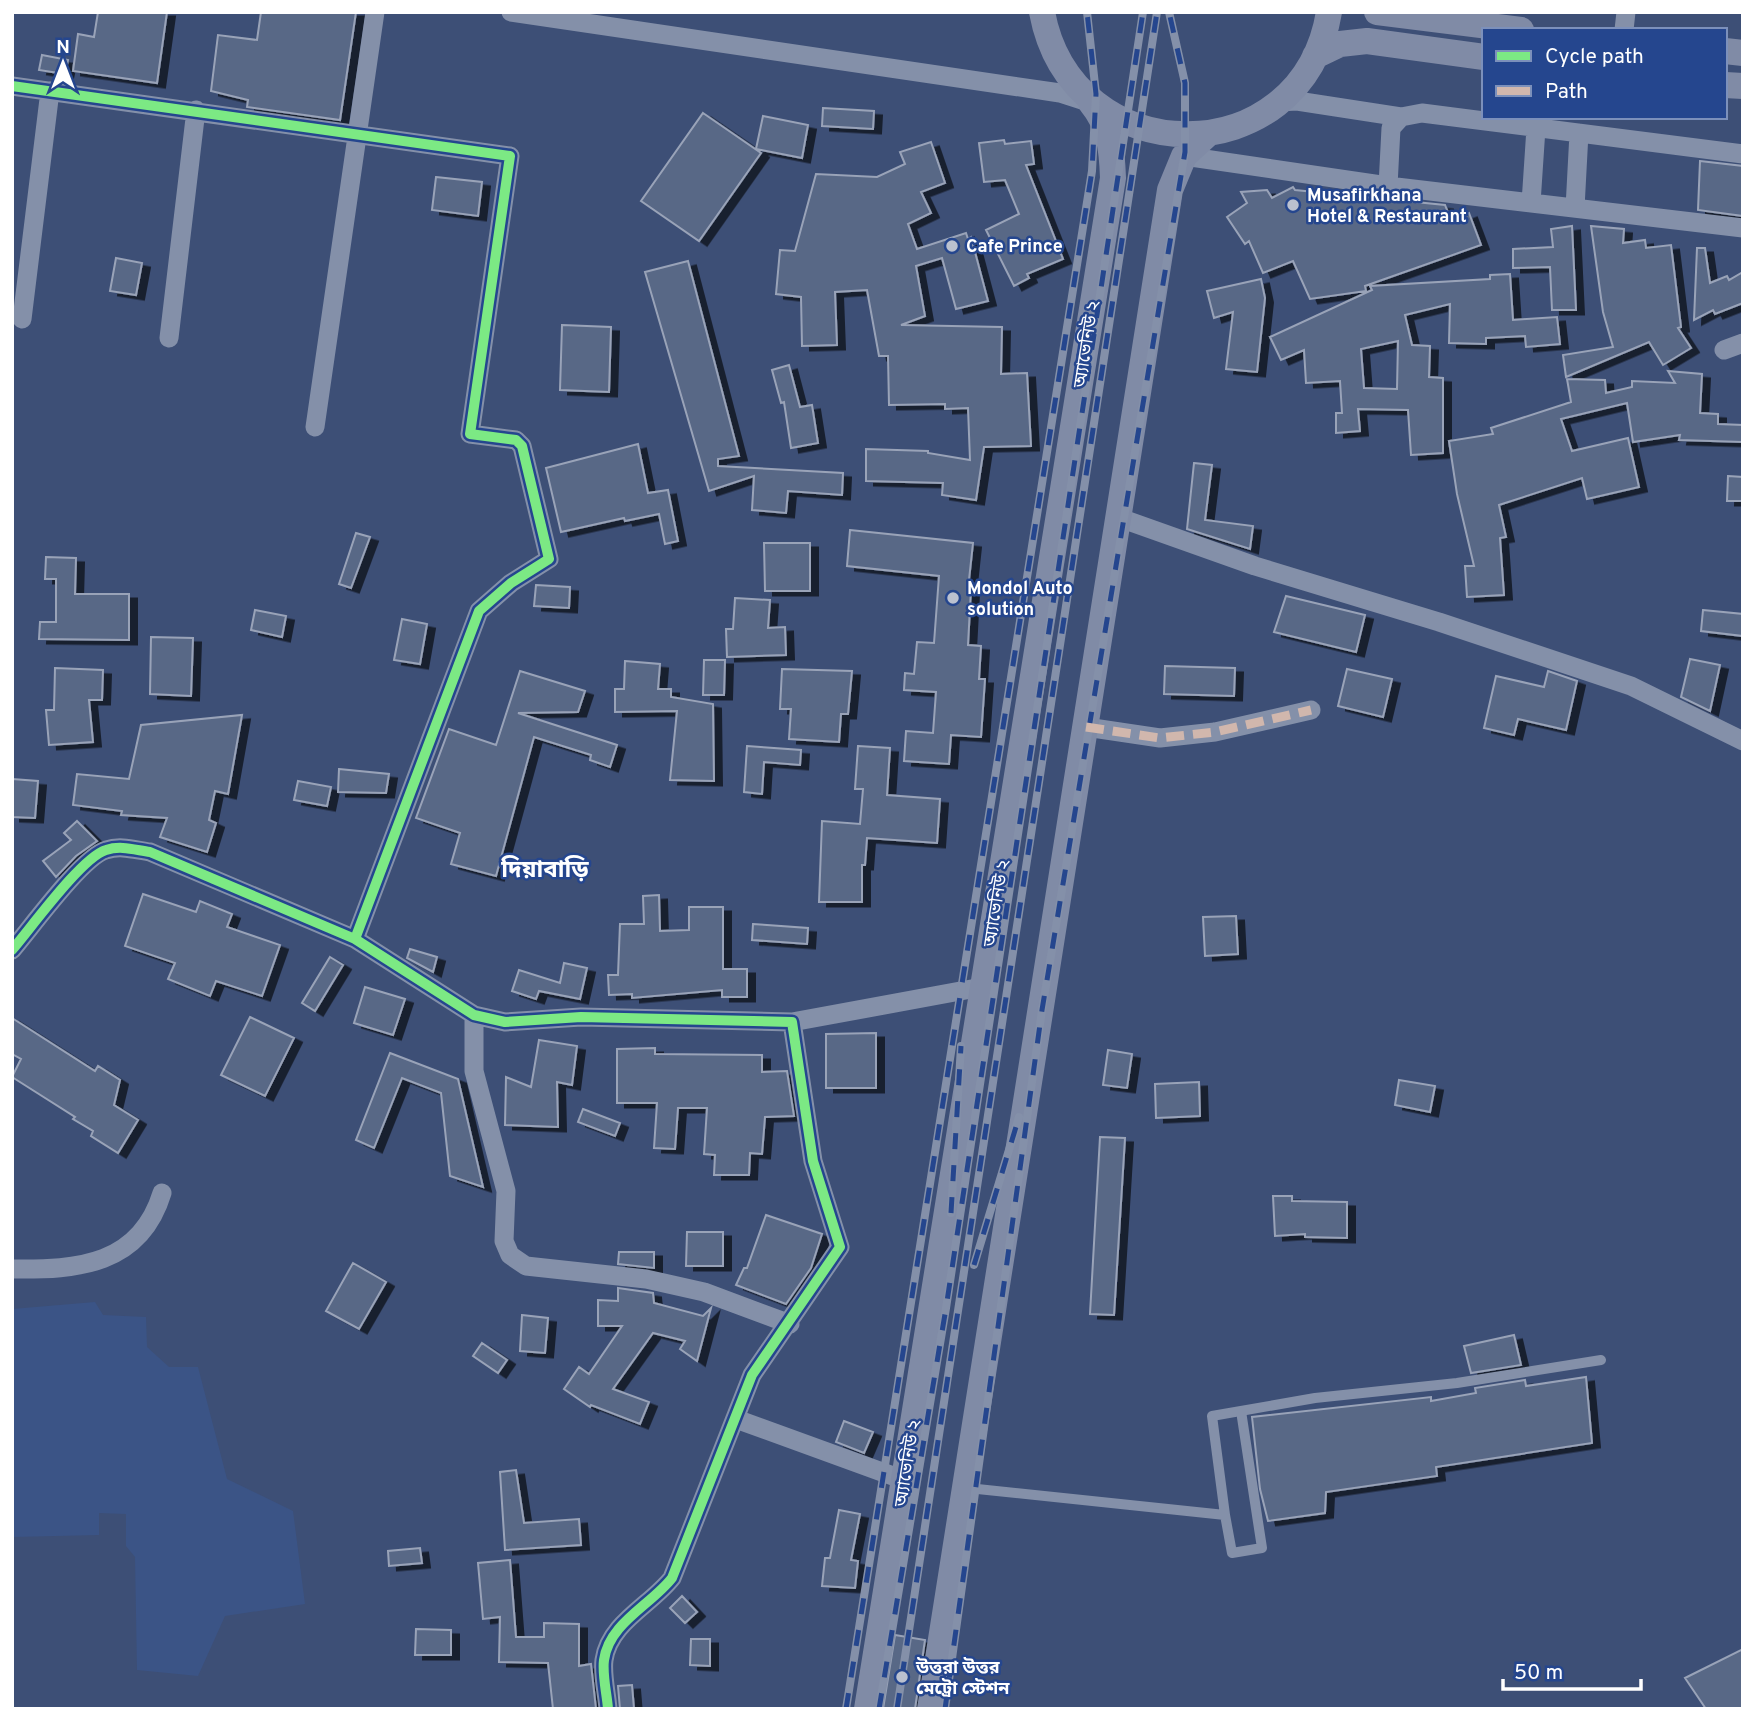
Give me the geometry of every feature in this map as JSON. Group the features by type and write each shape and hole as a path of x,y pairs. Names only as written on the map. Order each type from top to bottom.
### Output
{"main road":[{"path":"1042,12 1047,38 1065,74 1091,103 1127,124 1166,135 1208,134 1246,123 1279,102 1300,80 1315,56 1329,12"},
{"path":"1377,12 1505,28"},
{"path":"1315,56 1340,44 1367,41 1482,57"},
{"name":"অ্যাভেনিউ ২","path":"867,1709 1113,178 1109,131 1103,116 1091,103"},
{"path":"930,1709 1170,190 1184,156 1208,134"}],"street":[{"path":"315,426 375,12"},
{"path":"511,12 1060,93 1091,103"},
{"path":"12,86 510,156 470,434 516,440 522,446 549,558 511,583 479,611 355,939"},
{"path":"22,319 50,91"},
{"path":"1279,102 1297,101 1401,117 1422,113 1572,127 1743,154"},
{"path":"169,338 196,110"},
{"path":"1388,186 1391,128 1401,117"},
{"path":"1531,203 1532,124"},
{"path":"1572,127 1575,208"},
{"path":"1184,156 1388,186 1743,228"},
{"path":"1724,350 1743,343"},
{"path":"1117,517 1255,566 1439,622 1631,686 1743,741"},
{"path":"1086,727 1160,738 1215,732 1311,710"},
{"path":"12,950 88,862 104,850 124,847 150,852 355,939 474,1015 505,1022 581,1017 792,1022 982,988"},
{"path":"474,1015 474,1071 504,1181 504,1241 510,1255 526,1266 646,1279 704,1292 790,1324"},
{"path":"608,1709 603,1661 610,1638 661,1592 671,1578 752,1376 840,1247 813,1161 792,1022"},
{"path":"12,1269 80,1266 119,1253 139,1236 155,1214 162,1193"},
{"path":"736,1419 904,1480"}],"lane":[{"path":"1241,1411 1262,1548 1232,1553 1212,1416 1315,1398 1457,1383 1601,1360"},
{"path":"967,1488 1225,1515"}],"water":[{"path":"95,1302 103,1315 146,1317 147,1347 169,1367 198,1367 227,1479 293,1511 305,1604 225,1616 198,1676 137,1670 135,1557 126,1546 126,1514 99,1513 99,1535 13,1537 12,1309"}],"building":[{"path":"98,12 167,12 157,83 73,71 78,34 94,37"},
{"path":"261,12 356,12 340,120 247,107 248,100 211,91 218,35 257,40"},
{"path":"42,55 68,60 65,74 39,70"},
{"path":"823,108 874,111 873,129 822,126"},
{"path":"703,113 761,153 699,241 641,201"},
{"path":"763,116 808,125 802,158 756,149"},
{"path":"1004,140 1005,144 1031,141 1034,164 1026,165 1063,259 1027,274 1029,278 1014,286 986,230 1019,214 1005,180 984,182 979,143"},
{"path":"931,142 945,183 921,192 931,213 908,224 917,249 966,233 968,239 971,237 988,301 956,309 942,258 916,266 925,316 901,325 1002,327 1001,374 1027,373 1031,446 984,447 976,500 942,495 943,483 866,481 866,449 928,451 970,460 968,408 945,409 945,404 889,405 888,356 879,356 867,290 835,292 837,345 802,346 801,297 776,294 780,250 795,251 816,174 877,177 905,164 900,152"},
{"path":"1700,161 1743,166 1743,216 1698,210"},
{"path":"436,177 482,182 478,216 432,210"},
{"path":"1293,187 1295,190 1445,205 1451,220 1469,213 1481,245 1365,286 1366,291 1310,299 1293,261 1263,273 1249,241 1245,244 1227,217 1247,203 1241,192 1267,190 1272,198"},
{"path":"1572,226 1576,310 1552,310 1550,267 1513,268 1513,249 1553,247 1551,229"},
{"path":"1591,226 1624,229 1623,243 1645,240 1646,248 1671,245 1681,327 1678,328 1691,348 1663,365 1649,342 1566,377 1563,355 1613,347 1603,312"},
{"path":"1697,248 1705,248 1710,283 1727,276 1729,280 1743,272 1743,303 1715,314 1713,310 1694,320"},
{"path":"116,258 142,263 136,295 110,291"},
{"path":"688,261 739,456 718,459 718,466 843,473 842,495 788,491 786,513 752,510 754,476 709,491 645,272"},
{"path":"1510,274 1513,320 1557,317 1560,344 1526,347 1525,336 1486,338 1486,344 1449,343 1450,304 1405,315 1412,345 1430,346 1429,377 1443,378 1443,453 1411,455 1408,410 1358,409 1360,431 1336,433 1336,413 1342,413 1340,381 1306,383 1304,350 1281,360 1270,337 1372,290 1370,286 1490,279 1490,275","holes":["1398,341 1397,389 1364,388 1361,349"]},
{"path":"1261,279 1265,298 1257,372 1226,369 1233,312 1214,318 1207,291"},
{"path":"562,325 611,327 609,392 560,390"},
{"path":"789,365 800,407 812,405 818,443 791,448 784,402 781,403 772,370"},
{"path":"1668,371 1702,374 1700,413 1718,414 1718,424 1743,425 1743,442 1679,440 1680,435 1633,442 1627,403 1561,419 1572,451 1628,438 1639,487 1587,499 1582,478 1499,505 1506,537 1500,538 1504,595 1467,597 1465,566 1474,566 1457,494 1449,441 1493,434 1491,428 1571,402 1567,379 1605,380 1606,393 1632,387 1632,381 1675,383"},
{"path":"638,444 648,493 668,490 678,541 665,544 659,514 625,521 624,518 561,532 546,468"},
{"path":"1194,463 1212,465 1205,520 1253,526 1250,549 1187,529"},
{"path":"1728,476 1743,477 1743,501 1727,501"},
{"path":"850,530 973,543 968,589 971,589 968,645 981,646 979,679 985,679 981,737 951,735 949,764 904,761 906,731 933,733 936,692 904,690 905,673 914,674 917,642 934,643 939,576 847,566"},
{"path":"356,533 370,537 351,588 339,584"},
{"path":"764,543 810,543 810,591 765,591"},
{"path":"46,557 76,558 75,594 129,594 129,640 39,639 40,622 56,622 56,579 45,579"},
{"path":"536,585 570,587 569,608 534,606"},
{"path":"1286,596 1365,615 1356,652 1274,632"},
{"path":"735,598 770,600 768,628 785,627 786,655 727,657 726,629 733,629"},
{"path":"255,610 286,616 282,637 251,630"},
{"path":"1703,610 1743,614 1743,636 1701,631"},
{"path":"402,619 427,624 420,664 394,660"},
{"path":"151,637 193,638 191,696 150,694"},
{"path":"1690,659 1720,665 1710,711 1681,697"},
{"path":"704,660 725,660 724,695 703,695"},
{"path":"625,661 660,664 658,689 671,689 671,697 713,704 714,781 670,780 677,711 615,712 615,689 624,689"},
{"path":"1165,666 1235,668 1234,696 1164,694"},
{"path":"55,668 103,670 102,700 89,700 93,742 49,745 46,710 54,710"},
{"path":"782,669 852,671 848,714 841,714 839,742 789,739 791,709 780,709"},
{"path":"1347,669 1392,679 1383,717 1338,706"},
{"path":"520,671 585,691 578,712 518,713 617,745 610,767 590,760 591,755 534,737 496,876 451,864 460,833 416,818 449,729 496,745"},
{"path":"1548,671 1577,681 1566,730 1518,719 1514,735 1484,728 1496,676 1544,687"},
{"path":"242,715 228,794 215,791 209,820 216,823 207,852 160,837 167,818 121,815 122,811 73,805 77,774 129,779 141,725"},
{"path":"747,746 801,750 800,765 764,762 762,794 744,792"},
{"path":"858,746 890,748 887,795 940,799 937,843 867,838 865,865 862,865 862,902 819,902 822,821 860,824 863,789 855,789"},
{"path":"339,769 389,774 386,793 338,792"},
{"path":"12,779 38,781 35,818 12,817"},
{"path":"298,781 331,787 327,806 294,800"},
{"path":"77,821 97,841 76,856 56,877 43,861 71,840 64,833"},
{"path":"143,894 196,912 200,901 232,914 227,927 280,945 262,996 216,981 210,996 168,979 175,963 125,946"},
{"path":"659,895 660,931 689,930 689,907 723,907 723,969 747,969 747,997 722,997 722,990 632,998 632,994 609,995 608,975 618,975 620,924 644,924 643,896"},
{"path":"1236,916 1238,954 1205,956 1203,917"},
{"path":"753,924 808,928 807,944 752,940"},
{"path":"410,949 437,957 433,972 407,958"},
{"path":"330,957 343,965 315,1011 302,1003"},
{"path":"564,963 587,968 580,999 539,991 536,999 512,991 519,970 560,983"},
{"path":"365,987 405,999 393,1035 354,1023"},
{"path":"250,1017 294,1038 265,1096 221,1075"},
{"path":"12,1018 95,1071 98,1066 120,1080 114,1105 138,1120 118,1153 91,1136 93,1131 73,1119 75,1117 12,1077 21,1059 12,1054"},
{"path":"876,1033 876,1088 826,1088 826,1034"},
{"path":"539,1040 577,1046 572,1085 557,1082 558,1127 505,1125 506,1077 531,1087"},
{"path":"655,1048 655,1054 762,1055 762,1072 787,1071 794,1116 765,1117 762,1154 750,1153 749,1175 714,1175 715,1155 704,1154 707,1108 678,1108 675,1149 654,1148 657,1103 617,1103 617,1049"},
{"path":"1108,1050 1132,1054 1127,1088 1103,1085"},
{"path":"390,1053 458,1079 483,1187 450,1176 441,1093 402,1078 374,1148 356,1140"},
{"path":"1399,1080 1435,1086 1430,1112 1395,1105"},
{"path":"1199,1082 1200,1116 1156,1118 1155,1084"},
{"path":"583,1109 620,1123 615,1136 578,1122"},
{"path":"1100,1137 1125,1138 1114,1315 1090,1314"},
{"path":"1273,1196 1292,1196 1292,1201 1347,1202 1347,1238 1305,1237 1305,1234 1275,1236"},
{"path":"766,1215 822,1234 811,1268 786,1304 736,1285 744,1268 747,1268"},
{"path":"687,1232 723,1232 723,1266 686,1266"},
{"path":"619,1252 654,1252 654,1268 618,1264"},
{"path":"353,1263 386,1282 359,1329 326,1311"},
{"path":"618,1288 653,1293 654,1303 703,1316 711,1308 697,1361 680,1349 685,1341 653,1333 613,1389 649,1402 640,1424 591,1405 590,1407 564,1389 579,1367 589,1374 622,1326 598,1326 598,1300 618,1301"},
{"path":"522,1315 548,1318 545,1353 520,1351"},
{"path":"1514,1335 1521,1365 1471,1373 1464,1346"},
{"path":"482,1343 507,1360 498,1373 473,1356"},
{"path":"1586,1377 1592,1443 1436,1467 1437,1476 1326,1492 1325,1513 1268,1521 1260,1489 1252,1417 1431,1397 1431,1401 1476,1393 1475,1388 1525,1380 1526,1386"},
{"path":"844,1421 873,1432 864,1453 836,1442"},
{"path":"516,1470 524,1523 579,1519 581,1545 505,1550 500,1472"},
{"path":"839,1510 860,1514 851,1560 858,1561 855,1588 822,1586 825,1558 830,1558"},
{"path":"420,1548 422,1563 389,1566 388,1551"},
{"path":"510,1560 516,1637 544,1637 544,1623 579,1624 579,1666 591,1664 596,1709 553,1709 548,1663 499,1662 500,1617 483,1619 478,1563"},
{"path":"682,1596 697,1612 685,1623 670,1608"},
{"path":"416,1629 451,1630 451,1655 415,1655"},
{"path":"895,1635 925,1640 915,1709 883,1709"},
{"path":"691,1639 710,1639 710,1666 690,1665"},
{"path":"1743,1649 1743,1709 1706,1709 1685,1678"},
{"path":"632,1685 634,1709 620,1709 618,1686"}],"railway":[{"path":"846,1709 1092,171 1096,94 1087,12"},
{"path":"879,1709 946,1308 1143,12"},
{"path":"897,1709 1157,12"},
{"path":"945,1709 1042,1010 1185,152 1185,83 1169,12"},
{"path":"951,1213 961,1046"},
{"path":"974,1265 1019,1117"}],"marked path":[{"path":"1086,727 1160,738 1215,732 1311,710"}],"cycle path":[{"path":"12,86 510,156 470,434 516,440 522,446 549,559 511,583 479,611 355,939"},
{"path":"12,950 84,865 106,850 128,848 150,852 355,939 474,1015 505,1022 581,1017 792,1022 813,1161 840,1247 752,1375 672,1578 622,1625 607,1647 604,1678 608,1709"}],"place":[{"name":"Musafirkhana Hotel & Restaurant","path":"1293,205"},
{"name":"Cafe Prince","path":"952,246"},
{"name":"Mondol Auto solution","path":"953,598"},
{"name":"উত্তরা উত্তর মেট্রো স্টেশন","path":"902,1677"}],"district":[{"name":"দিয়াবাড়ি","path":"545,869"}]}
